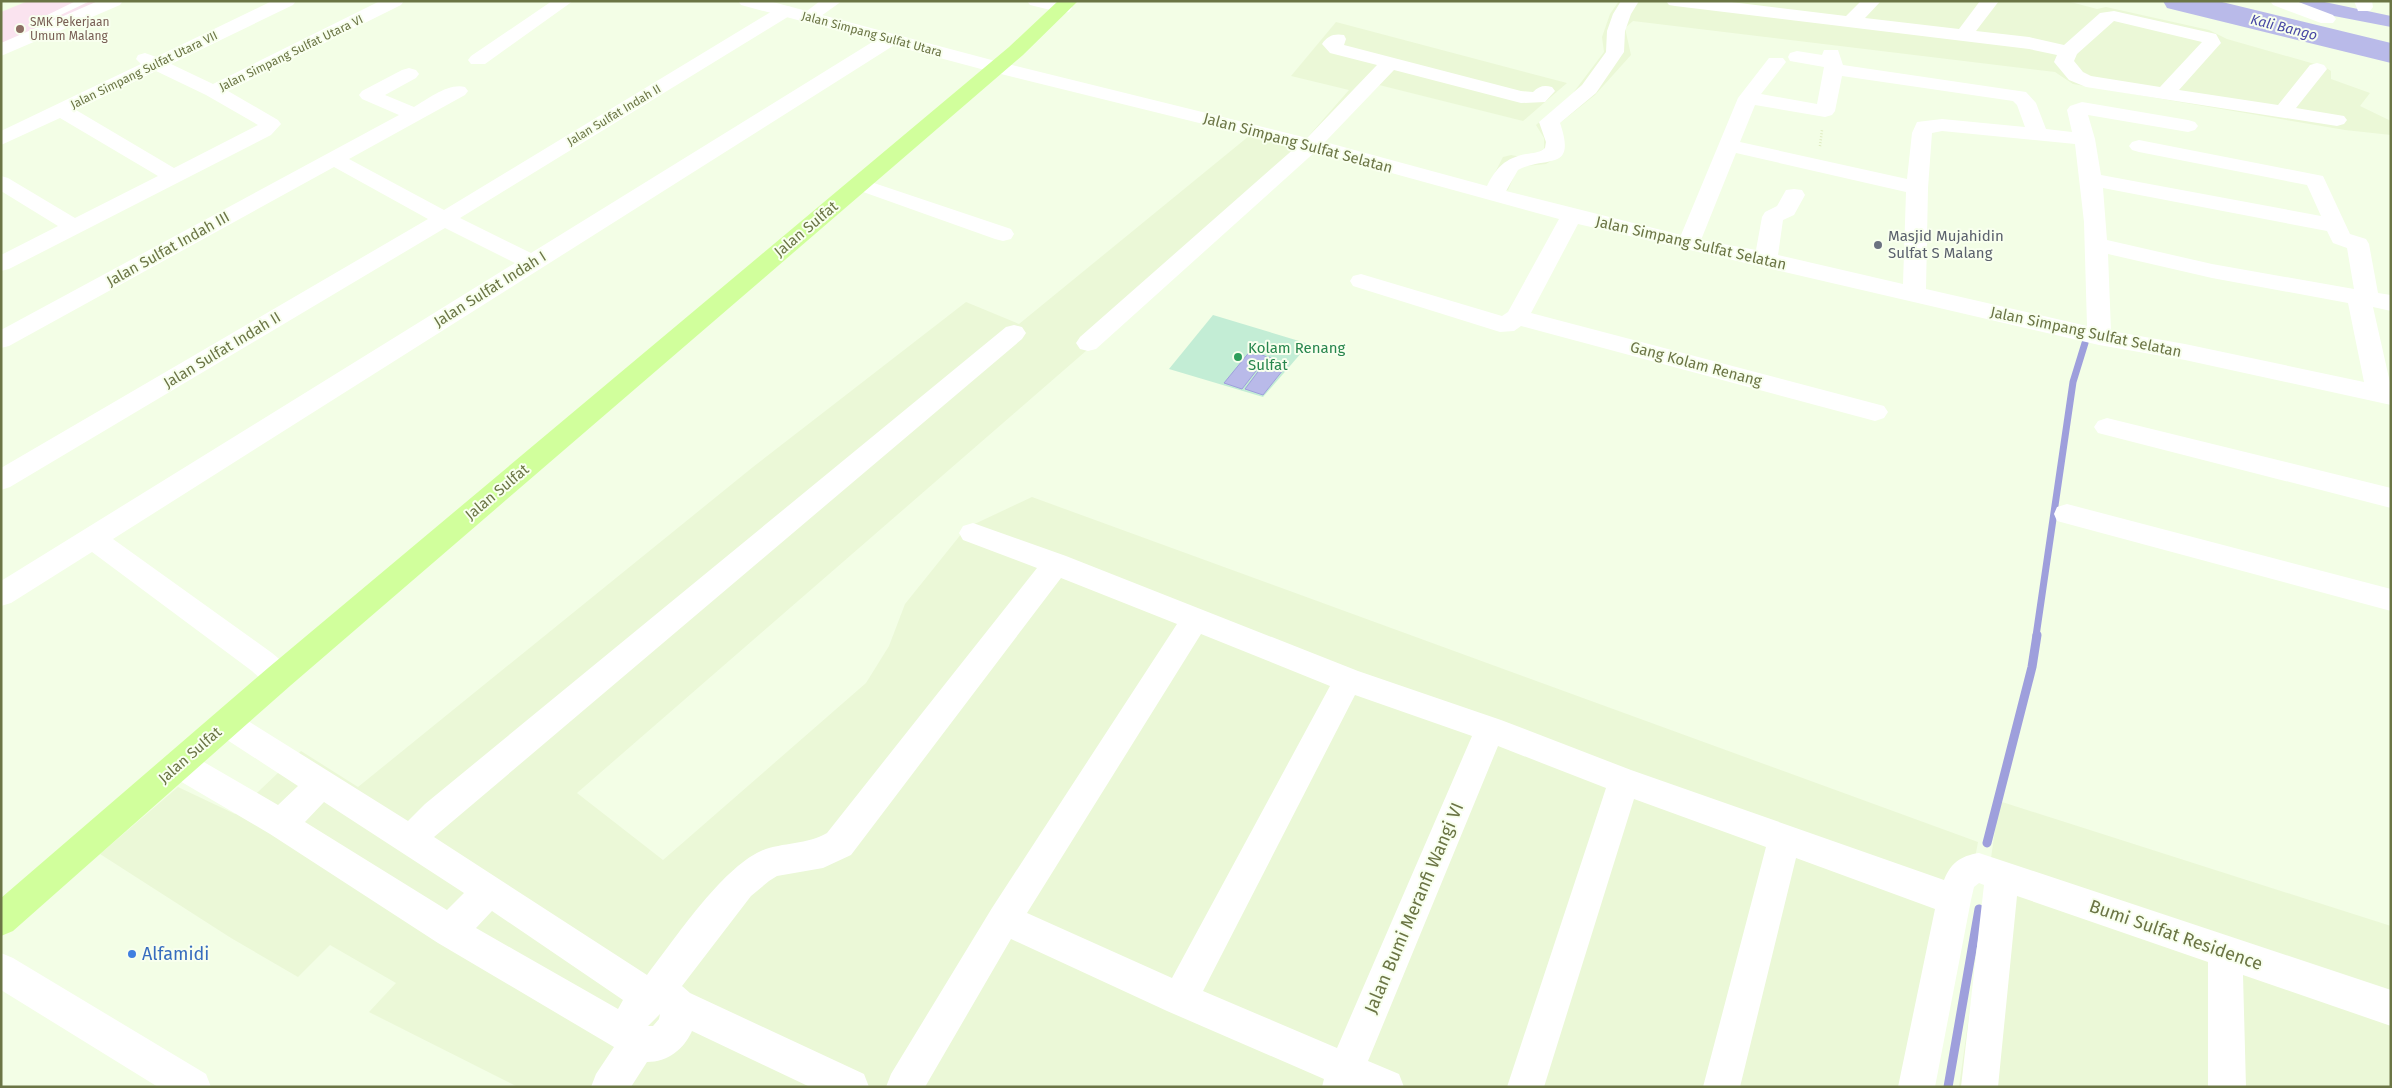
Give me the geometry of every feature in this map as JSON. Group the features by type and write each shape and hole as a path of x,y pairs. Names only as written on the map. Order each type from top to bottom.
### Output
{"main road":[{"name":"Jalan Sulfat","path":"1,920 279,677 859,184 1066,5"}],"street":[{"path":"1,50 114,1"},
{"name":"Jalan Simpang Sulfat Utara VII","path":"1,139 61,110 266,1"},
{"name":"Jalan Simpang Sulfat Utara VII","path":"1,127 287,1"},
{"name":"Jalan Simpang Sulfat Utara VI","path":"213,91 395,1"},
{"path":"478,60 564,1"},
{"name":"Jalan Simpang Sulfat Utara","path":"747,1 888,40 996,67"},
{"path":"808,17 834,1"},
{"path":"1036,1 1066,5"},
{"path":"1494,195 1509,167 1519,163 1545,159 1555,150 1556,142 1549,122 1589,89 1616,52 1616,31 1619,19 1630,1"},
{"path":"1675,1 1749,5 1850,22 2029,44 2068,52"},
{"path":"1850,22 1872,1"},
{"path":"1964,35 1990,1"},
{"path":"2279,1 2327,19"},
{"name":"Jalan Sulfat Indah II","path":"1,480 444,219 785,11"},
{"path":"2164,94 2212,43 2209,38 2114,16 2106,17 2068,52 2064,62 2076,76 2086,81 2164,94 2337,120"},
{"path":"1337,39 1332,44 1337,49 1522,97 1538,98 1545,91"},
{"name":"Jalan Sulfat Indah I","path":"91,537 888,40"},
{"path":"1797,57 2019,96 2026,102 2038,135"},
{"path":"1,264 264,131 271,124 213,91 152,62"},
{"path":"1688,244 1727,145 1748,98 1776,62"},
{"path":"1748,98 1825,111 1833,62"},
{"path":"1088,343 1311,145 1390,63"},
{"name":"Jalan Simpang Sulfat Selatan","path":"996,67 1311,145 1572,216 1688,244 1766,259 2099,337 2385,394"},
{"path":"2283,112 2317,69"},
{"path":"409,74 362,99 415,115"},
{"name":"Jalan Sulfat Indah III","path":"1,340 458,91"},
{"path":"2099,337 2098,245 2092,180 2085,139 2077,110 2080,108 2188,126"},
{"path":"61,110 174,177"},
{"path":"1914,294 1917,188 1924,126 2085,139"},
{"path":"1727,145 1917,188"},
{"path":"2139,146 2316,180 2341,238 2358,244 2363,298 2385,394"},
{"path":"334,159 444,219 532,263"},
{"path":"2092,180 2337,226"},
{"path":"1,182 75,227"},
{"path":"859,184 1003,234"},
{"path":"1766,259 1773,217 1786,210 1794,195"},
{"path":"1517,317 1572,216"},
{"path":"2098,245 2212,271 2391,303"},
{"name":"Gang Kolam Renang","path":"1361,281 1500,324 1506,325 1517,317 1876,412"},
{"path":"410,841 436,814 1014,333"},
{"path":"2107,427 2391,498"},
{"path":"2066,514 2391,600"},
{"path":"973,533 1348,680 1490,729 1624,781 1784,839 1958,886 1916,1087"},
{"path":"1,595 91,537 262,662 279,677"},
{"path":"636,1039 630,1030 633,1014 638,1008 664,1001 739,885 757,870 772,862 823,853 839,844 1056,564"},
{"path":"904,1087 1004,919 1195,620"},
{"path":"1180,999 1348,680"},
{"path":"226,724 664,1001 851,1087"},
{"name":"Jalan Bumi Meranfi Wangi VI","path":"1343,1078 1490,729"},
{"path":"179,764 282,824 450,931 636,1039"},
{"path":"1525,1087 1624,781"},
{"path":"282,824 322,783"},
{"path":"1721,1087 1784,839"},
{"name":"Bumi Sulfat Residence","path":"1958,886 1969,868 1979,868 2391,1008"},
{"path":"1979,1087 2002,877"},
{"path":"450,931 489,890"},
{"path":"1004,919 1180,999 1343,1078 1386,1087"},
{"path":"2225,951 2228,1087"},
{"path":"1,970 192,1087"},
{"path":"609,1087 636,1039"}],"lane":[{"path":"42,20 85,1"}],"path":[{"path":"1817,166 1825,111"}],"shaded area":[{"name":"SMK Pekerjaan Umum Malang","path":"28,1 103,1 1,45 1,12"},
{"path":"1619,1 2067,1 2097,9 2106,7 2209,30 2227,39 2325,67 2331,71 2331,79 2370,93 2360,106 2391,121 2391,135 2345,130 2073,84 2055,72 1633,21 1625,28 1631,55 1595,95 1560,123 1559,156 1546,164 1518,167 1508,190 1488,186 1503,157 1511,155 1527,158 1544,149 1544,138 1536,125 1573,93 1604,52 1602,37 1610,14"},
{"path":"1336,22 1567,83 1523,121 1379,85 1306,139 1349,90 1291,76"},
{"path":"1249,136 1315,152 577,793 663,860 866,683 889,646 905,604 966,528 1032,497 1978,842 1932,1087 518,1087 369,1012 396,983 330,945 298,977 231,938 100,854 178,787 235,814 301,751 358,787 753,467 966,302 1019,324"},
{"name":"Kolam Renang Sulfat","path":"1213,315 1309,344 1263,397 1169,369"},
{"path":"1999,801 2391,926 2391,1087 1959,1087"}],"water":[{"path":"1251,350 1267,357 1242,389 1224,383"},
{"path":"1269,357 1287,365 1263,395 1245,389"}],"waterway":[{"name":"Kali Bango","path":"2178,1 2391,53"},
{"path":"2300,1 2334,11 2391,22"},
{"path":"2036,636 2073,382 2085,343"},
{"path":"1987,843 2032,667 2037,635"},
{"path":"1948,1087 1979,909"}],"place":[{"name":"SMK Pekerjaan Umum Malang","path":"20,29"},
{"name":"Masjid Mujahidin Sulfat S Malang","path":"1878,245"},
{"name":"Kolam Renang Sulfat","path":"1238,357"},
{"name":"Alfamidi","path":"132,954"}]}
